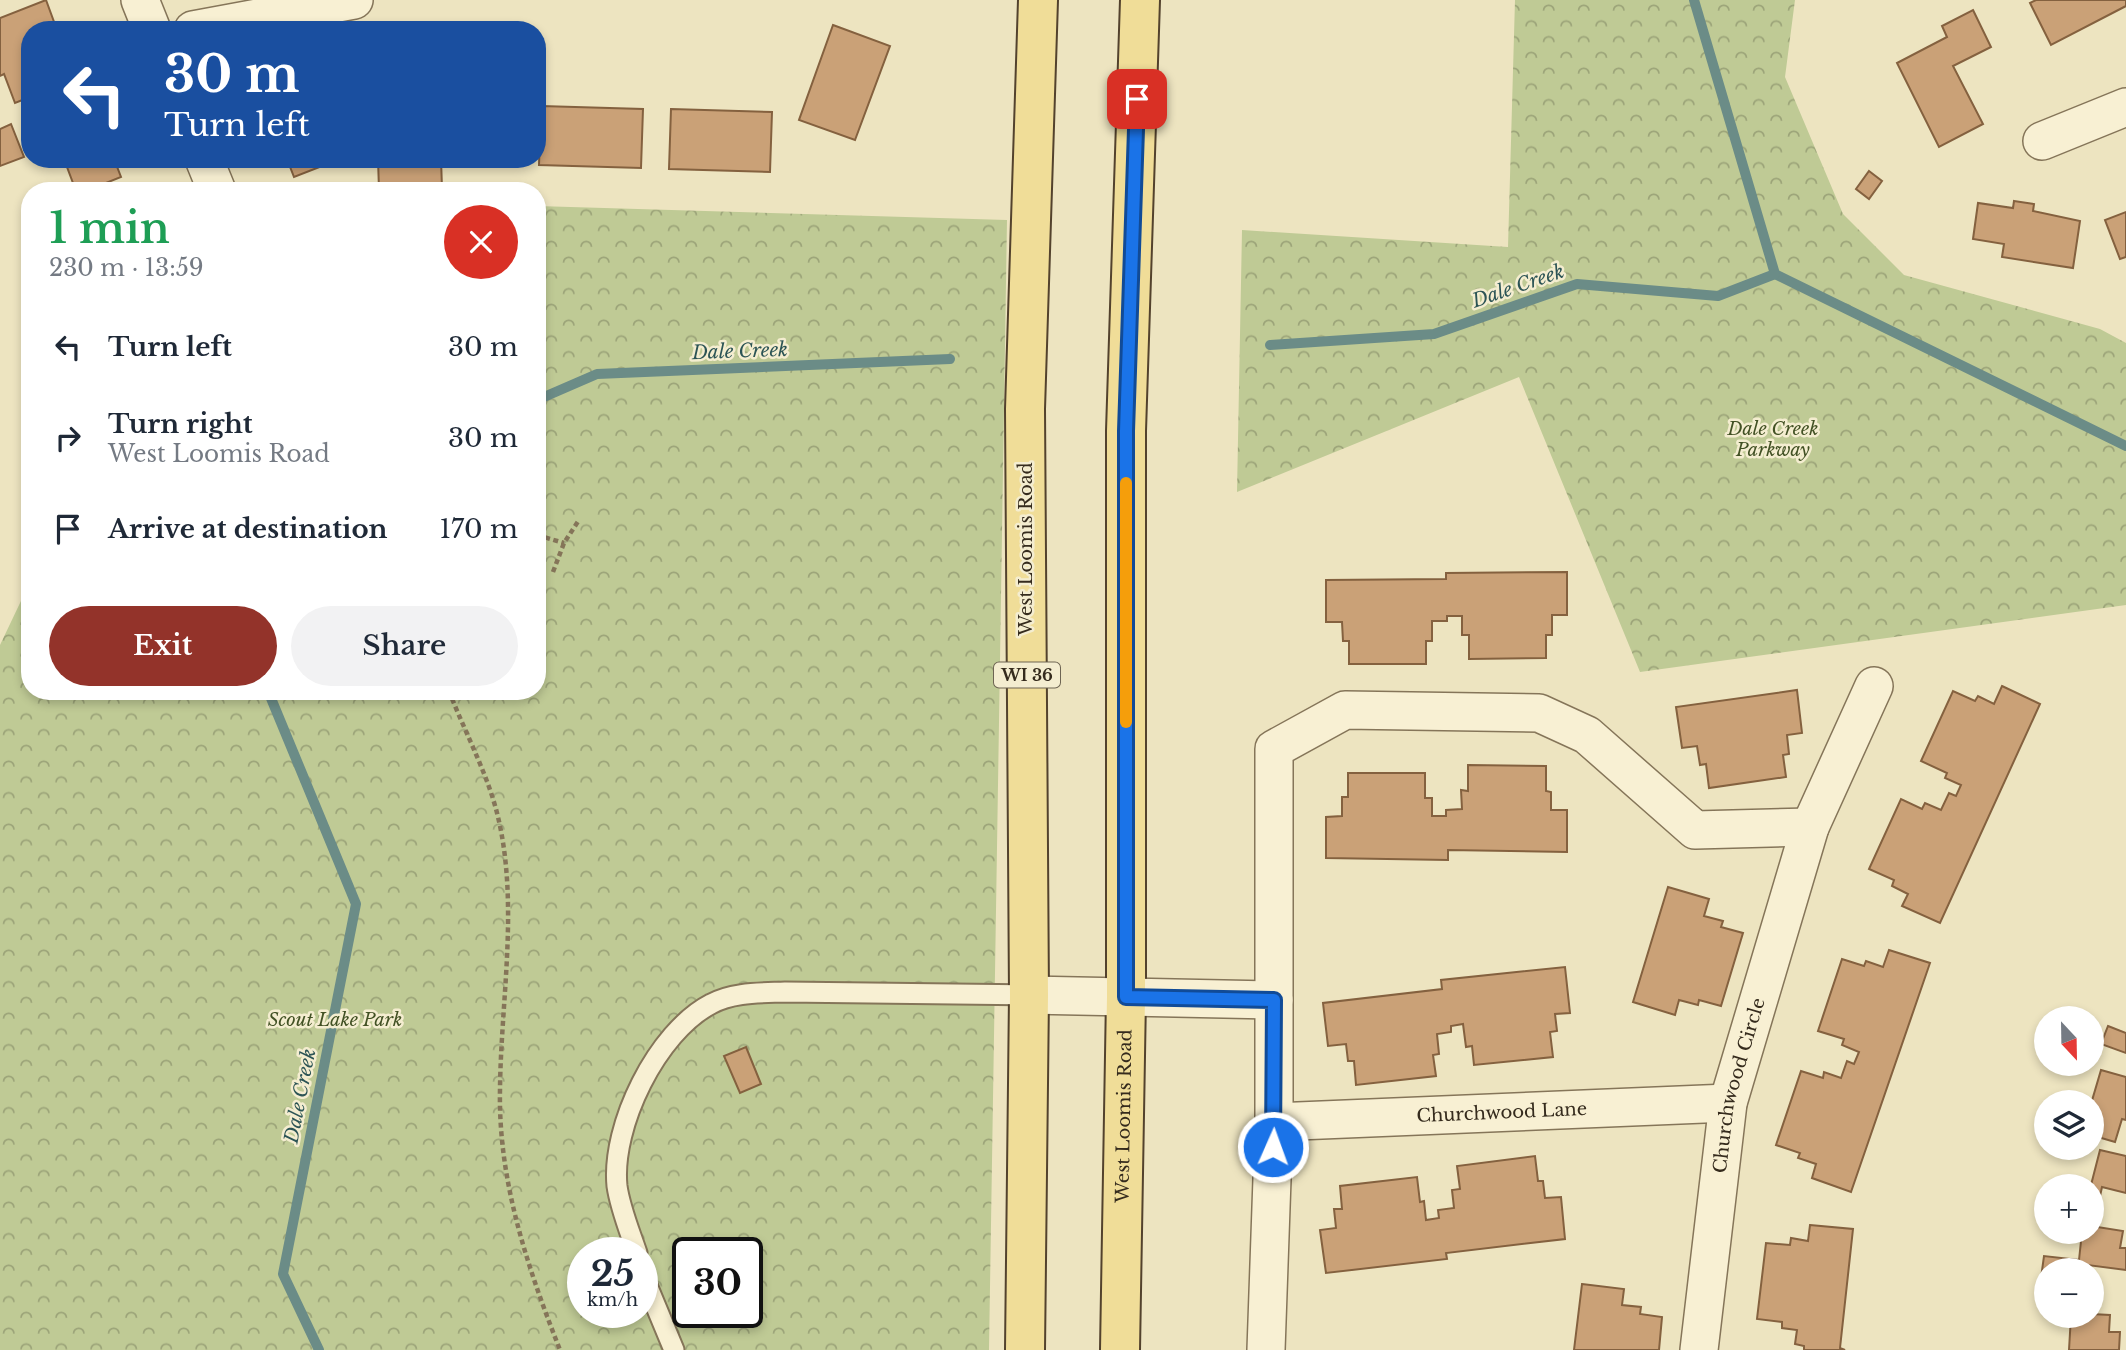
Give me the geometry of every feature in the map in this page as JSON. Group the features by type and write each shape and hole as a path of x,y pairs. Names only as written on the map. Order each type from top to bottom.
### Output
{"main road":[{"name":"West Loomis Road","path":"1025,1350 1029,995 1025,409 1038,0"},
{"path":"1113,0 1135,148"},
{"name":"West Loomis Road","path":"1121,1350 1126,997 1126,431 1140,0"}],"street":[{"path":"141,0 149,21"},
{"path":"241,21 354,0"},
{"path":"2042,141 2126,107"},
{"name":"Churchwood Circle","path":"1699,1350 1728,1103 1810,827 1874,686"},
{"path":"1266,1350 1274,1122 1274,749 1345,710 1539,713 1587,735 1695,830 1810,827"},
{"path":"1029,995 1274,1000"},
{"name":"Churchwood Lane","path":"1274,1122 1728,1103"}],"lane":[{"path":"631,1237 617,1187 618,1153 629,1110 654,1059 683,1025 711,1003 744,994 785,992 1029,995"},
{"path":"658,1312 674,1350"}],"path":[{"path":"554,572 564,543 579,520"},
{"path":"546,538 564,543"},
{"path":"453,700 496,808 503,850 508,918 500,1091 505,1163 513,1213 531,1276 560,1350"}],"green space":[{"name":"Dale Creek Parkway","path":"1515,0 1795,0 1785,77 1843,214 1904,275 2100,329 2126,343 2126,605 1640,672 1519,377 1237,492 1242,230 1508,247"},
{"name":"Scout Lake Park","path":"546,206 1007,220 989,1350 0,1350 0,645 21,601 21,700 546,700"}],"building":[{"path":"46,0 54,21 21,21 21,101 15,103 4,74 0,76 0,18"},
{"path":"2036,0 2126,0 2126,6 2051,45 2030,3"},
{"path":"1973,10 1991,47 1953,66 1983,124 1939,147 1897,63 1947,37 1942,26"},
{"path":"833,25 890,46 855,140 799,120"},
{"path":"546,106 643,109 641,168 546,165"},
{"path":"671,109 772,112 770,172 669,169"},
{"path":"11,124 21,149 21,158 0,166 0,129"},
{"path":"67,168 118,168 121,177 108,182 73,182"},
{"path":"290,168 317,168 294,177"},
{"path":"378,168 441,168 442,182 379,182"},
{"path":"1869,171 1882,181 1869,199 1856,189"},
{"path":"2014,201 2034,204 2033,211 2080,221 2073,268 2002,257 2004,244 1973,239 1978,203 2013,208"},
{"path":"2126,212 2126,257 2120,259 2105,220"},
{"path":"1567,572 1567,615 1552,615 1552,635 1546,635 1546,658 1469,659 1469,635 1462,635 1462,616 1447,616 1447,621 1432,621 1432,641 1426,641 1426,664 1349,664 1349,641 1343,641 1342,622 1326,622 1326,580 1446,579 1446,573"},
{"path":"2002,686 2040,704 1940,923 1902,906 1908,894 1892,886 1894,880 1869,869 1901,799 1922,809 1925,803 1941,810 1949,793 1956,796 1961,785 1945,778 1947,773 1921,761 1953,691 1975,701 1978,696 1994,704"},
{"path":"1797,690 1802,733 1787,735 1789,754 1783,755 1786,777 1709,788 1706,764 1700,765 1697,746 1682,748 1676,707"},
{"path":"1468,765 1546,766 1546,791 1551,792 1551,810 1567,810 1567,852 1448,850 1448,860 1326,858 1326,817 1342,816 1342,797 1348,797 1348,773 1425,773 1425,798 1432,798 1432,816 1446,816 1446,810 1462,809 1461,790 1468,791"},
{"path":"1668,887 1709,899 1704,916 1723,921 1721,927 1743,933 1721,1006 1699,1000 1698,1005 1679,1000 1675,1015 1633,1002"},
{"path":"1889,950 1930,963 1851,1192 1812,1178 1816,1164 1798,1158 1800,1153 1776,1145 1801,1071 1823,1078 1824,1072 1841,1078 1847,1061 1854,1064 1859,1052 1842,1045 1844,1039 1818,1031 1842,959 1864,966 1866,961 1883,967"},
{"path":"1565,967 1570,1013 1555,1014 1557,1031 1550,1032 1553,1057 1474,1065 1472,1046 1466,1047 1463,1024 1451,1026 1451,1032 1437,1034 1439,1054 1433,1055 1436,1076 1356,1085 1354,1061 1348,1061 1346,1044 1328,1046 1323,1003 1442,989 1441,980"},
{"path":"2108,1026 2126,1033 2126,1053 2104,1045"},
{"path":"746,1047 761,1084 740,1093 724,1056"},
{"path":"2104,1071 2126,1077 2126,1120 2122,1119 2115,1142 2104,1139 2104,1090 2095,1090 2099,1076 2104,1076"},
{"path":"2104,1151 2126,1156 2126,1193 2104,1188 2104,1174 2094,1174 2097,1160 2104,1160"},
{"path":"1535,1156 1538,1181 1543,1181 1545,1198 1561,1197 1565,1239 1446,1253 1447,1259 1326,1273 1320,1230 1336,1228 1334,1209 1342,1209 1340,1186 1417,1177 1420,1202 1424,1201 1426,1220 1439,1218 1438,1210 1454,1208 1452,1190 1460,1189 1457,1166"},
{"path":"1810,1225 1853,1229 1840,1348 1845,1350 1804,1350 1804,1346 1795,1344 1797,1330 1782,1328 1782,1322 1757,1319 1766,1243 1790,1245 1791,1238 1808,1241"},
{"path":"2104,1228 2123,1231 2120,1248 2126,1248 2126,1270 2104,1267 2104,1258 2079,1258 2081,1244 2104,1244"},
{"path":"1582,1284 1624,1289 1622,1305 1641,1307 1640,1314 1662,1317 1659,1350 1574,1350"},
{"path":"2104,1315 2110,1315 2109,1332 2120,1332 2119,1350 2069,1350 2070,1328 2104,1328"}],"waterway":[{"name":"Dale Creek","path":"1694,0 1775,274 2126,446"},
{"name":"Dale Creek","path":"1270,345 1434,334 1577,284 1718,296 1775,274"},
{"name":"Dale Creek","path":"546,396 597,374 950,359"},
{"name":"Dale Creek","path":"272,700 356,904 283,1274 319,1350"}],"slow traffic":[{"path":"1126,483 1126,722"}],"route":[{"path":"1137,99 1126,431 1126,997 1274,1000 1273,1147"}]}
